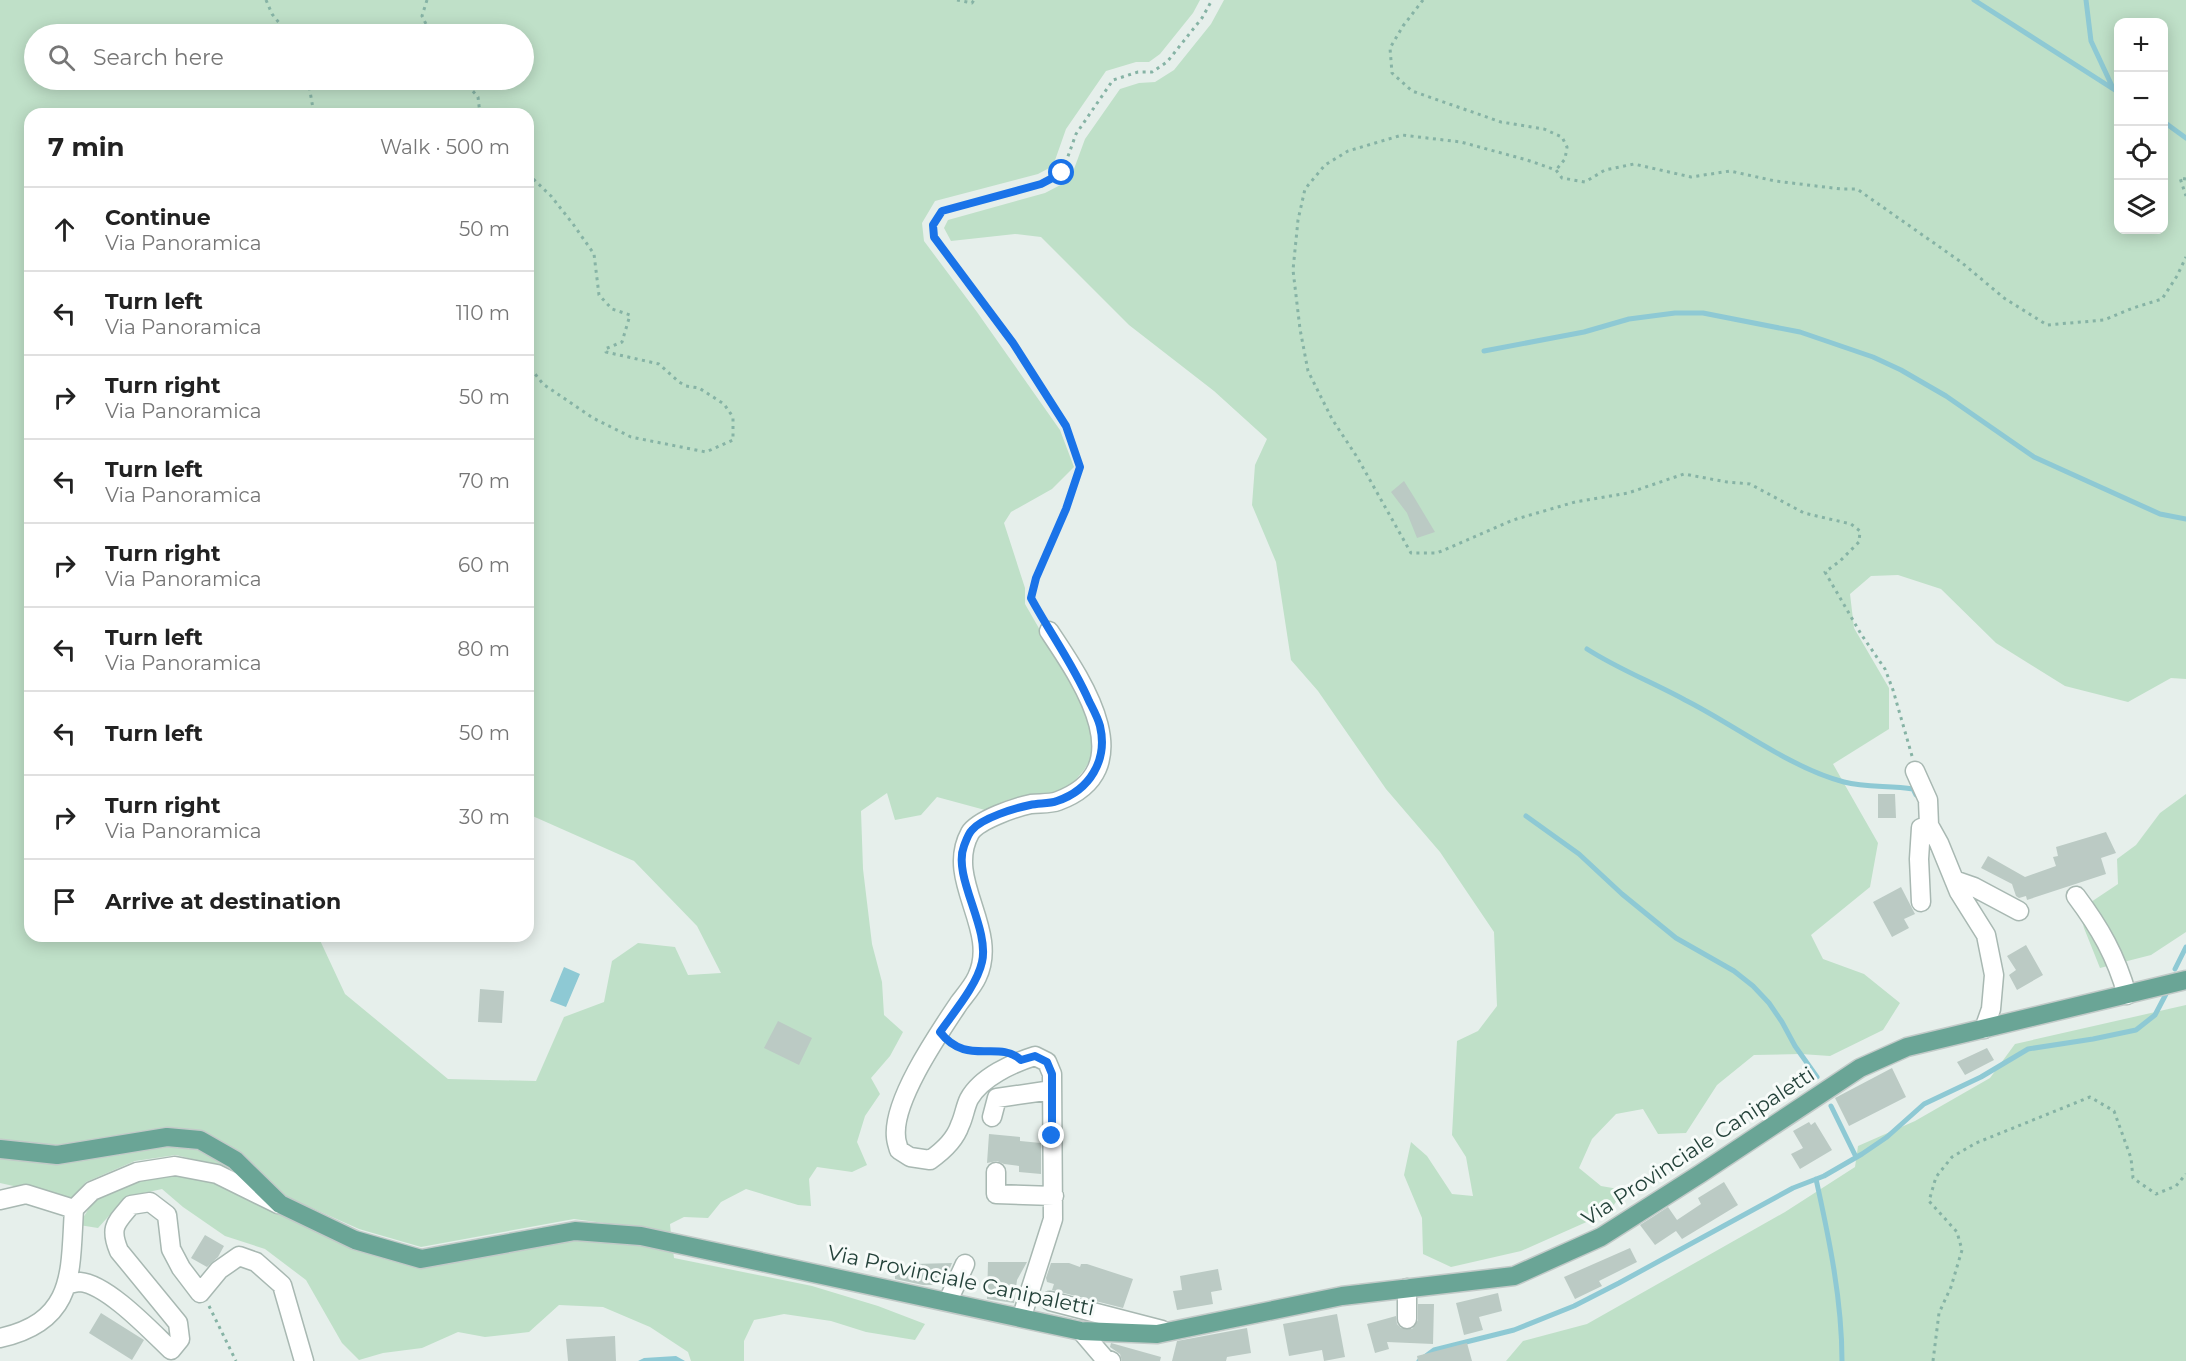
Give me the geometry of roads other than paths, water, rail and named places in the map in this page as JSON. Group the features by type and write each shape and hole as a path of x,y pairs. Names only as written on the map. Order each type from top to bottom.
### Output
{"main road":[{"name":"Via Provinciale Canipaletti","path":"0,1149 57,1155 167,1137 200,1140 235,1160 280,1204 355,1240 421,1259 575,1231 630,1235 1081,1330 1157,1334 1342,1296 1514,1276 1601,1237 1701,1174 1860,1068 1907,1047 2186,980"}],"street":[{"path":"1022,1316 1053,1219 1052,1074 1047,1062 1035,1056 1021,1060 983,1083 969,1098 960,1128 944,1151 930,1160 910,1157 899,1150 896,1137 897,1123 905,1096 923,1059 977,978 983,960 978,924 964,877 963,850 972,830 986,820 1030,804 1056,802 1079,790 1094,775 1102,753 1100,726 1096,716 1076,670 1049,631"},
{"path":"1915,771 1928,800 1929,825 1959,892 1986,935 1994,975 1991,1009 1984,1029"},
{"path":"1921,902 1919,859 1921,828 1929,825"},
{"path":"1954,880 1974,887 2019,911"},
{"path":"2076,896 2098,925 2119,967 2127,995"},
{"path":"2151,989 2186,990"},
{"path":"992,1117 997,1098 1052,1090"},
{"path":"0,1338 43,1321 60,1301 70,1271 74,1209 92,1191 137,1172 175,1166 217,1174 280,1204"},
{"path":"996,1172 996,1194 1054,1196"},
{"path":"0,1200 26,1194 74,1209"},
{"path":"66,1286 80,1282 100,1289 136,1317 171,1350 180,1339 178,1323 119,1251 114,1238 114,1225 131,1205 150,1202 167,1215 171,1249 181,1268 200,1293 219,1270 239,1256 256,1262 282,1285 304,1361"},
{"path":"948,1301 966,1264"},
{"path":"1407,1288 1407,1319"},
{"path":"1050,1301 1169,1332"},
{"path":"1081,1330 1105,1359 1111,1361"}],"water":[{"path":"564,967 580,974 566,1007 550,1001"},
{"path":"676,1356 685,1361 638,1361 644,1358"}],"waterway":[{"path":"1974,0 2114,89"},
{"path":"2086,0 2091,41 2112,86"},
{"path":"2168,125 2186,138"},
{"path":"1484,351 1584,332 1629,319 1675,313 1703,313 1800,332 1873,357 1901,370 1946,396 2034,457 2160,514 2186,519"},
{"path":"1587,649 1673,693 1803,767 1852,784 1913,789 1916,795"},
{"path":"1526,816 1579,854 1622,894 1676,938 1734,971 1753,986 1769,1003 1817,1077"},
{"path":"2175,969 2186,947"},
{"path":"1419,1361 1434,1350 1514,1330 1574,1306 1619,1283 1793,1188 1824,1176 1887,1137 1924,1104 1981,1077 2028,1049 2136,1030 2155,1015 2166,994"},
{"path":"1831,1106 1856,1157"},
{"path":"1816,1179 1837,1292 1842,1361"}]}
